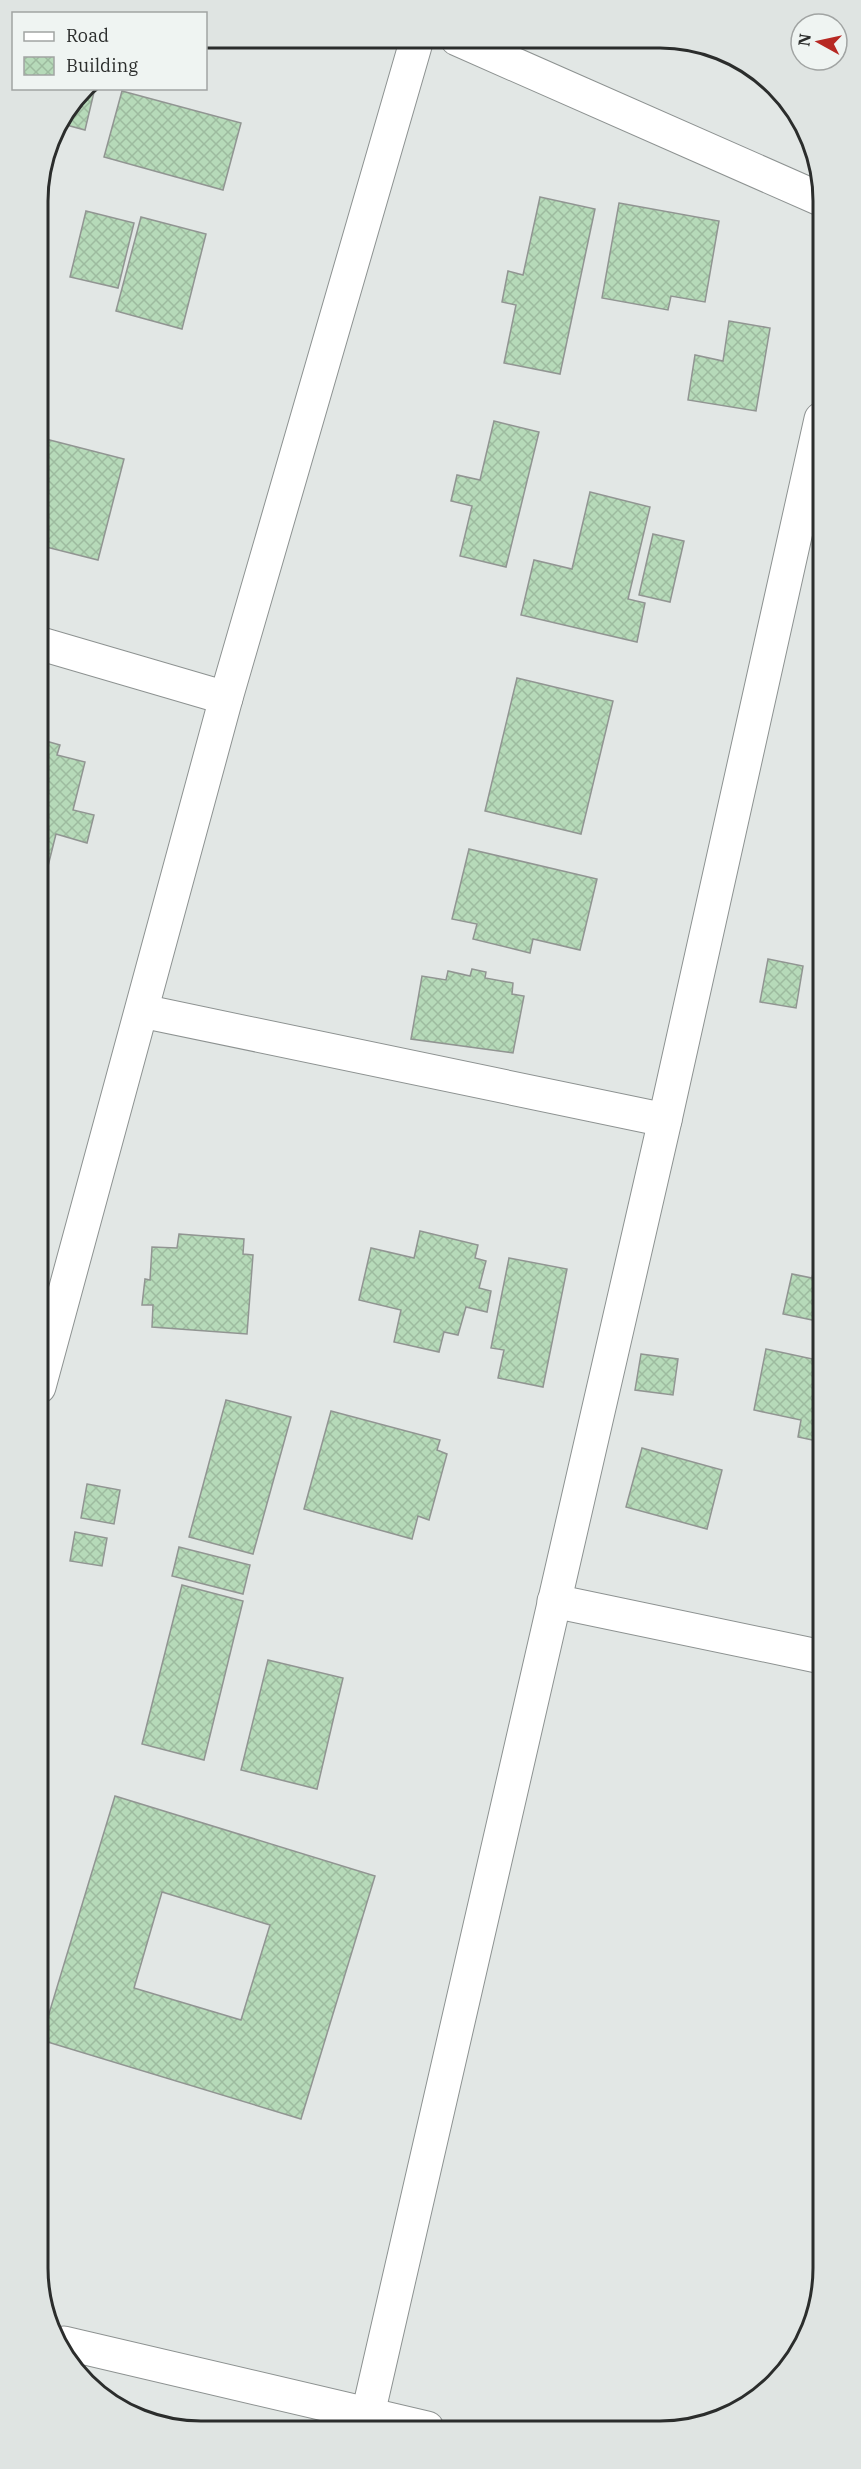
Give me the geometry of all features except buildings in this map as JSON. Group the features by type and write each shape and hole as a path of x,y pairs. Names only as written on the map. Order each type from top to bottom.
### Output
{"street":[{"path":"48,1353 226,698 414,48"},
{"path":"477,48 813,196"},
{"path":"368,2414 666,1120 813,455"},
{"path":"48,647 226,698"},
{"path":"142,1011 666,1120"},
{"path":"554,1601 813,1655"},
{"path":"69,2344 398,2421"}]}
